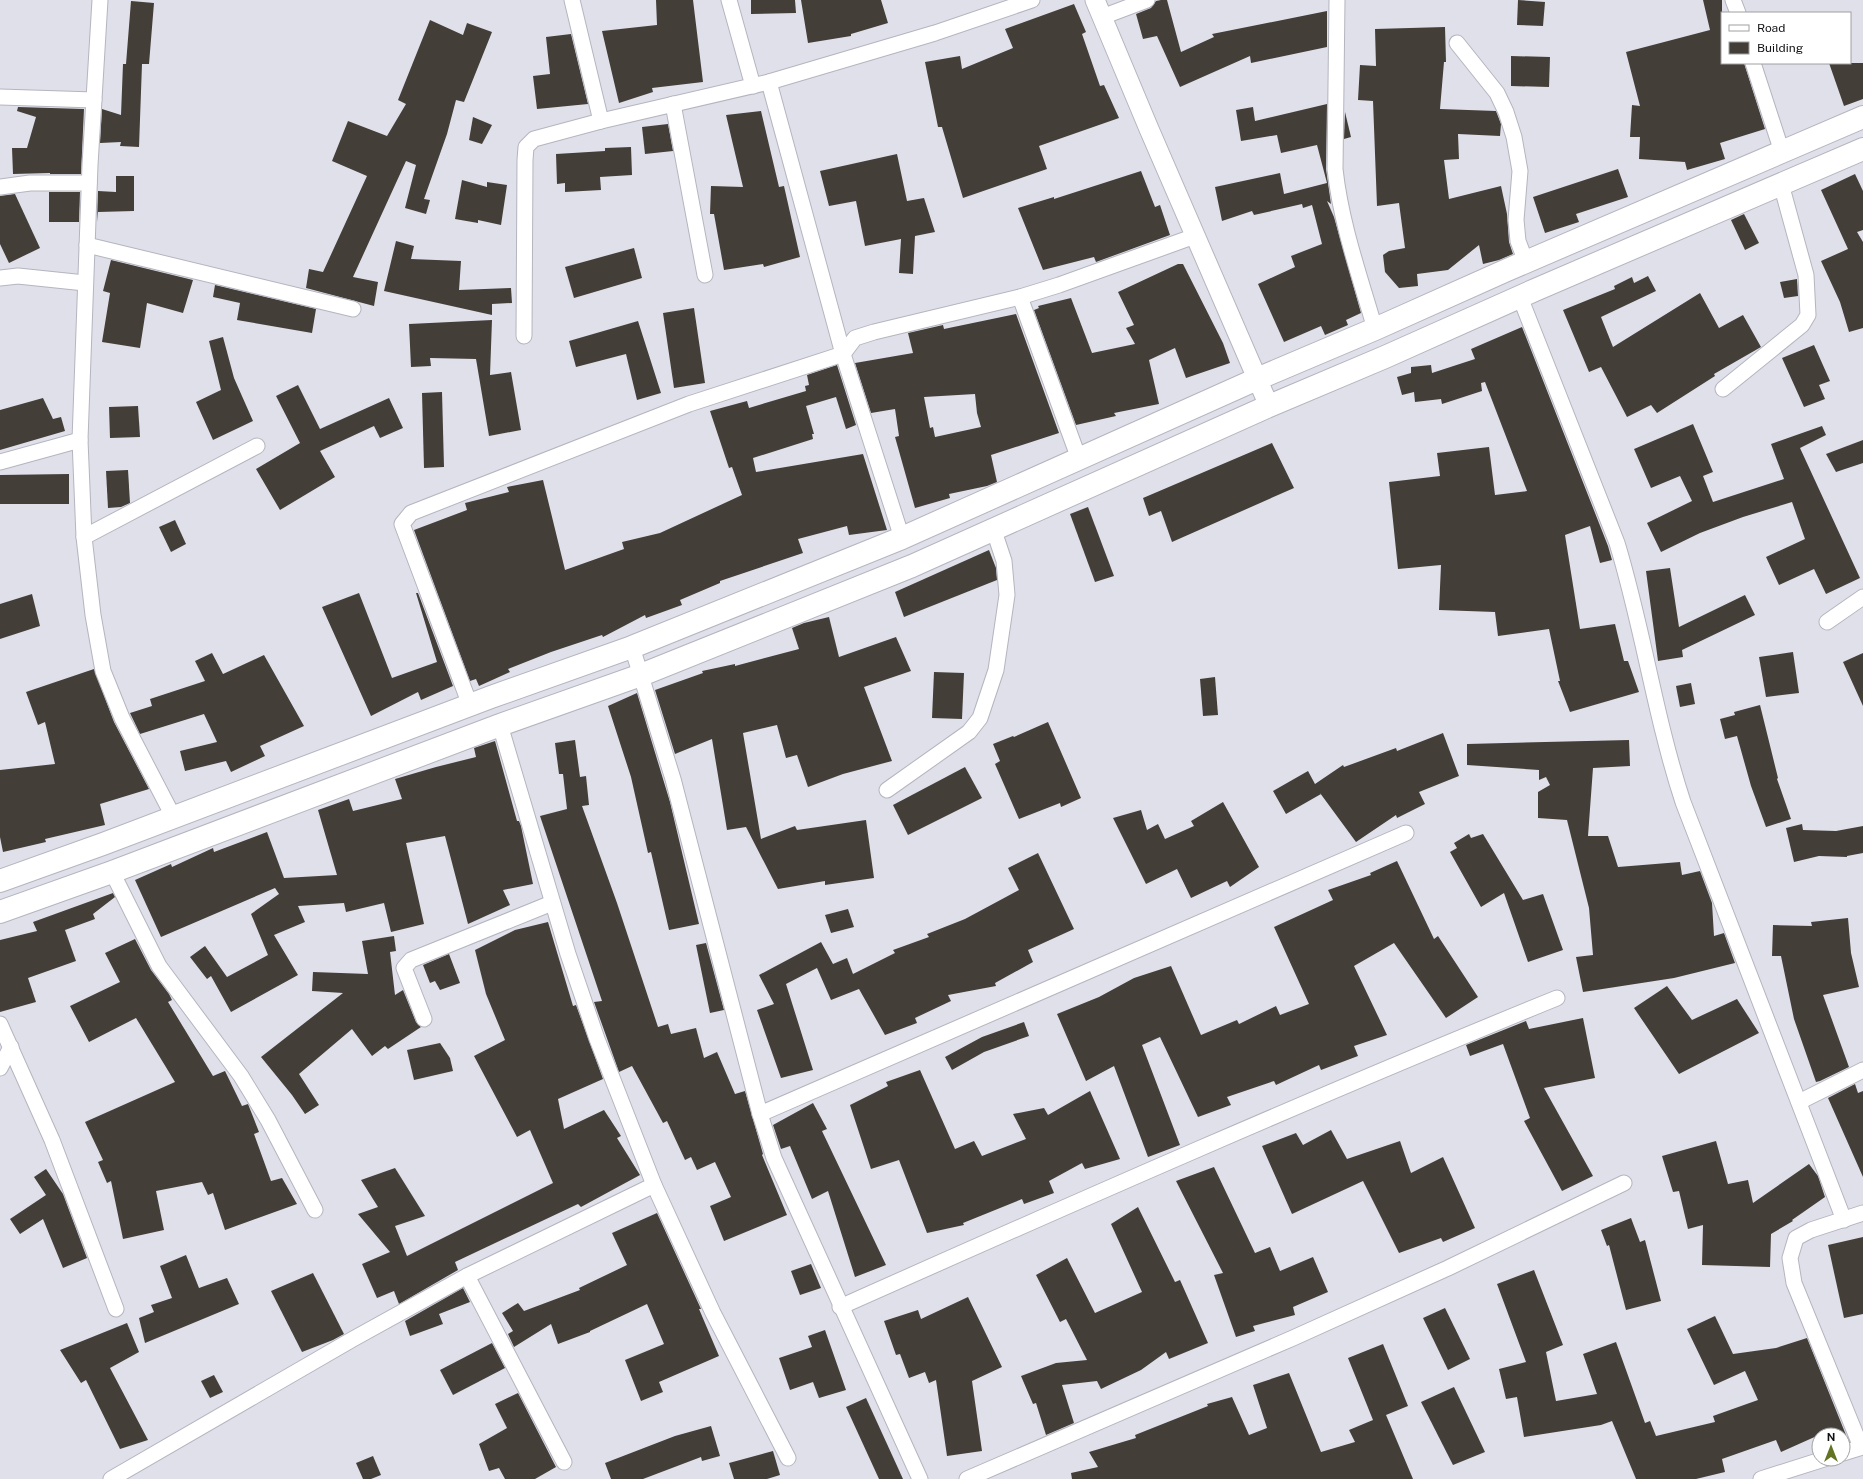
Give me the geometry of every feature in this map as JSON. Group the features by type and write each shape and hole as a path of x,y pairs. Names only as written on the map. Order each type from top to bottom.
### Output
{"main road":[{"path":"0,881 174,818 470,705 632,647 902,538 1257,379 1863,117"},
{"path":"0,912 112,872 500,725 641,675 912,566 1269,406 1386,357 1520,297 1863,149"}],"street":[{"path":"100,0 89,183 80,440 84,537 93,615 103,671 122,718 174,818"},
{"path":"572,0 601,121"},
{"path":"729,0 753,86"},
{"path":"524,336 525,160 526,147 534,140 601,121 769,82 935,33 1032,0"},
{"path":"1147,0 1099,8 1195,236 1269,406"},
{"path":"1337,0 1335,169 1337,190 1343,218 1375,329"},
{"path":"1733,0 1738,12"},
{"path":"1457,43 1497,93 1506,112 1514,137 1520,171 1516,220 1518,241 1526,262"},
{"path":"1754,64 1782,152"},
{"path":"769,82 843,354 902,538"},
{"path":"0,97 94,100"},
{"path":"673,104 705,275"},
{"path":"0,187 30,183 89,183"},
{"path":"1723,389 1802,325 1808,315 1806,275 1781,184"},
{"path":"470,705 402,524 411,513 689,404 843,354 855,338 874,332 1020,297 1059,285 1195,236"},
{"path":"87,245 353,310"},
{"path":"0,278 18,276 86,283"},
{"path":"1020,297 1079,459"},
{"path":"1520,297 1617,543 1627,574 1670,760 1683,802 1844,1220"},
{"path":"0,462 80,440"},
{"path":"84,537 258,446"},
{"path":"887,790 969,732 980,718 996,670 1007,595 1004,561 994,528"},
{"path":"1827,622 1863,597"},
{"path":"632,647 673,779 760,1114 774,1158 840,1307 920,1479"},
{"path":"500,725 568,954 598,1039 654,1186 713,1313 788,1458"},
{"path":"760,1114 1406,833"},
{"path":"112,872 159,966 241,1076 268,1120 315,1210"},
{"path":"424,1019 404,968 411,960 552,903"},
{"path":"840,1307 1192,1151 1557,998"},
{"path":"0,1024 52,1140 116,1309"},
{"path":"0,1068 11,1047"},
{"path":"1799,1102 1863,1070"},
{"path":"967,1479 1293,1338 1448,1268 1624,1183"},
{"path":"111,1479 353,1339 467,1276 654,1186"},
{"path":"1851,1450 1862,1447 1794,1283 1790,1258 1796,1238 1811,1230 1863,1213"},
{"path":"467,1276 564,1462"},
{"path":"1760,1479 1811,1463"}],"building":[{"path":"656,0 693,0 703,82 652,88 653,92 619,103 602,31 657,25"},
{"path":"751,0 795,0 796,13 751,14"},
{"path":"801,0 881,0 888,23 851,34 851,36 808,43"},
{"path":"1167,0 1181,52 1214,37 1212,34 1327,11 1327,47 1251,63 1250,56 1180,87 1157,36 1143,39 1136,14 1151,8 1156,1"},
{"path":"1518,0 1545,2 1543,26 1517,25"},
{"path":"1703,0 1722,0 1721,64 1744,64 1765,129 1720,143 1725,159 1687,170 1685,162 1639,159 1640,137 1630,137 1632,105 1640,106 1626,52 1710,30"},
{"path":"131,1 154,3 149,64 142,64 139,147 120,146 121,142 100,143 102,109 121,115 123,64 126,64"},
{"path":"1074,4 1086,32 1082,34 1100,86 1104,85 1119,118 1039,146 1047,169 963,198 942,127 938,127 925,62 960,56 962,69 1013,48 1005,29"},
{"path":"430,20 463,35 467,23 492,32 464,102 456,100 447,134 424,199 430,200 426,214 405,208 416,165 406,161 353,277 378,282 374,306 306,288 309,269 323,272 367,176 332,161 348,121 387,136 406,104 398,100"},
{"path":"1445,27 1446,62 1444,62 1440,109 1496,111 1501,124 1500,136 1458,134 1459,159 1444,160 1449,199 1501,186 1507,214 1509,242 1513,254 1499,260 1483,264 1479,245 1448,270 1417,274 1418,286 1399,288 1385,272 1383,255 1389,251 1405,248 1399,203 1377,206 1373,101 1358,100 1360,65 1376,66 1375,29"},
{"path":"571,34 588,104 537,109 533,76 550,74 546,37"},
{"path":"1511,56 1550,57 1549,87 1511,86"},
{"path":"1863,63 1863,99 1844,106 1829,64"},
{"path":"1327,104 1326,169 1331,204 1327,201 1334,217 1361,313 1346,320 1348,325 1325,335 1321,326 1284,342 1258,284 1295,267 1291,256 1322,244 1312,205 1303,208 1302,204 1254,215 1252,211 1222,221 1215,187 1280,173 1284,194 1327,183 1317,145 1281,153 1277,135 1241,141 1236,110 1253,107 1255,121"},
{"path":"18,107 84,109 81,174 13,174 12,148 27,148 36,117 17,111"},
{"path":"761,111 779,187 784,186 800,257 764,267 763,264 724,270 714,214 710,214 711,186 743,187 726,115"},
{"path":"1345,112 1351,137 1344,139"},
{"path":"473,117 492,125 482,144 469,140"},
{"path":"668,124 673,151 645,154 642,127"},
{"path":"631,147 632,175 600,177 601,190 565,192 565,183 557,184 556,154 605,151 605,148"},
{"path":"897,154 907,201 924,198 935,232 915,236 913,274 899,273 901,239 865,246 856,201 829,206 820,171"},
{"path":"1618,169 1628,197 1576,214 1579,222 1545,233 1533,197"},
{"path":"1141,171 1155,207 1160,205 1170,235 1096,262 1094,257 1043,270 1018,208 1054,197 1054,199"},
{"path":"1855,174 1863,191 1863,230 1857,232 1863,242 1863,328 1849,332 1840,302 1821,261 1848,249 1821,190"},
{"path":"116,176 134,176 134,211 98,212 97,222 98,191 116,192"},
{"path":"462,180 487,187 487,182 507,185 501,225 478,220 478,223 455,219"},
{"path":"49,192 80,192 79,222 49,222"},
{"path":"15,194 40,248 9,263 0,244 0,196"},
{"path":"1744,214 1759,243 1745,250 1731,220"},
{"path":"396,241 414,246 411,259 461,261 459,290 511,288 512,303 492,304 492,315 384,291"},
{"path":"634,248 642,278 574,298 565,267"},
{"path":"111,260 193,280 183,313 147,303 140,348 102,342 110,293 103,291"},
{"path":"1178,264 1183,264 1223,343 1230,363 1186,378 1175,348 1149,360 1159,404 1114,413 1116,416 1076,425 1034,310 1039,308 1038,306 1071,298 1092,353 1135,344 1126,328 1134,325 1118,292"},
{"path":"1648,276 1656,291 1601,317 1613,347 1700,293 1719,328 1743,315 1761,347 1714,374 1715,376 1657,413 1651,405 1627,417 1601,367 1589,372 1563,310 1615,289 1614,286 1632,277 1634,283"},
{"path":"1797,279 1798,296 1784,298 1780,282"},
{"path":"215,285 316,309 312,333 237,320 240,303 213,297"},
{"path":"694,308 705,383 674,388 663,313"},
{"path":"1016,314 1059,433 991,455 997,482 987,486 949,494 950,498 915,508 895,437 899,436 895,409 871,413 855,363 913,353 908,333 943,325 944,329","holes":["975,394 977,413 981,427 935,437 933,427 930,428 924,397"]},
{"path":"492,320 490,375 511,372 521,430 489,436 476,359 430,358 431,366 411,367 409,324"},
{"path":"638,321 661,393 637,400 626,354 576,367 569,341"},
{"path":"1522,327 1608,546 1612,560 1600,563 1590,526 1565,535 1580,629 1615,624 1624,661 1628,661 1639,692 1570,712 1558,681 1560,681 1549,629 1498,636 1495,612 1439,610 1441,565 1398,569 1389,482 1440,476 1437,453 1489,447 1495,495 1527,491 1485,382 1481,383 1482,391 1442,404 1441,399 1415,402 1414,392 1402,395 1397,377 1411,373 1411,367 1431,365 1432,373 1475,359 1471,349"},
{"path":"223,337 234,378 253,421 213,440 196,402 221,390 209,341"},
{"path":"1814,345 1830,381 1819,385 1825,399 1804,407 1782,358"},
{"path":"837,365 856,425 846,429 836,397 806,406 814,434 812,434 813,439 753,458 756,472 863,454 887,530 849,535 847,526 798,539 803,553 720,581 720,583 680,600 682,605 646,618 645,615 603,637 602,635 551,652 508,669 510,672 479,686 476,679 470,681 414,530 467,510 465,503 509,492 507,487 543,480 565,570 624,549 622,542 660,533 742,495 732,467 729,468 710,411 747,401 749,408 806,391 805,386 809,385 807,375"},
{"path":"298,385 320,429 389,398 403,428 380,438 374,426 320,451 335,477 280,510 256,469 300,443 276,396"},
{"path":"442,392 444,467 424,468 422,393"},
{"path":"43,398 53,419 61,417 65,431 0,450 0,410"},
{"path":"138,406 140,437 110,438 109,407"},
{"path":"1693,424 1713,472 1703,476 1713,502 1784,479 1771,444 1822,426 1826,435 1800,448 1860,578 1826,594 1814,569 1779,585 1766,557 1805,539 1792,502 1743,517 1700,533 1661,552 1647,523 1692,501 1680,476 1651,488 1634,449"},
{"path":"1863,440 1863,463 1836,472 1826,454"},
{"path":"1272,443 1294,488 1172,542 1161,511 1149,516 1143,498"},
{"path":"128,470 130,503 121,507 108,508 106,471"},
{"path":"69,474 69,504 0,504 0,475"},
{"path":"1088,507 1114,576 1095,582 1070,514"},
{"path":"175,520 186,544 171,552 159,527"},
{"path":"989,550 996,568 997,580 904,617 895,592"},
{"path":"1670,568 1679,627 1745,595 1755,615 1682,650 1683,657 1658,661 1646,571"},
{"path":"359,593 392,678 437,662 416,593 418,593 453,686 421,700 418,692 371,716 322,607"},
{"path":"32,594 40,626 0,639 0,604"},
{"path":"829,617 839,657 896,637 911,671 864,687 892,761 843,774 808,787 797,755 786,758 777,725 743,733 761,839 795,826 797,830 866,820 874,878 825,885 825,881 778,889 746,827 727,830 712,739 675,754 655,690 703,673 702,671 735,664 735,666 799,649 792,628 804,623"},
{"path":"1793,652 1799,693 1766,697 1759,657"},
{"path":"212,653 223,674 264,655 304,726 260,746 265,756 231,772 226,761 185,771 180,751 217,742 204,714 140,734 130,713 152,706 150,699 205,681 195,661"},
{"path":"1863,653 1863,706 1843,662"},
{"path":"94,669 114,722 149,789 100,804 105,825 45,839 46,842 3,852 0,837 0,770 55,764 45,722 38,725 26,692"},
{"path":"934,672 964,673 962,719 932,718"},
{"path":"1215,677 1218,715 1203,716 1200,679"},
{"path":"1691,683 1695,704 1680,707 1676,686"},
{"path":"637,693 670,802 699,924 669,930 651,852 648,853 631,777 608,706"},
{"path":"1760,705 1777,779 1791,819 1766,827 1751,786 1737,736 1725,739 1720,719 1735,715 1734,712"},
{"path":"1048,722 1081,798 1061,807 1060,803 1019,819 995,764 1000,761 993,744 1013,736 1014,737"},
{"path":"1443,733 1459,776 1419,792 1425,804 1397,818 1396,815 1356,842 1321,794 1286,814 1273,791 1308,771 1315,784 1343,765 1344,767 1396,748 1397,751"},
{"path":"575,740 580,777 586,776 589,805 582,806 617,903 658,1027 668,1024 671,1034 696,1028 704,1058 717,1052 735,1094 745,1091 763,1154 762,1155 787,1215 724,1241 710,1206 731,1197 715,1162 697,1170 691,1157 685,1160 667,1121 663,1123 632,1066 619,1072 594,1002 602,1001 540,816 567,809 563,774 559,774 555,743"},
{"path":"1629,740 1630,766 1593,768 1588,836 1608,836 1618,867 1680,862 1682,875 1700,871 1712,903 1714,936 1724,933 1735,963 1674,978 1583,992 1576,957 1593,955 1589,908 1567,820 1538,818 1538,792 1550,785 1546,777 1539,780 1539,770 1467,765 1467,744"},
{"path":"495,741 517,821 519,821 521,826 533,884 503,890 510,905 468,924 445,836 406,843 424,924 391,932 384,903 346,912 344,903 298,906 305,922 274,935 298,975 231,1012 211,976 207,979 190,957 205,946 227,977 268,955 251,914 279,894 275,888 161,937 135,880 171,864 172,867 213,848 214,852 267,832 284,878 337,875 318,810 349,799 353,811 402,799 395,779 476,757 474,748"},
{"path":"965,767 982,798 908,835 893,805"},
{"path":"1223,802 1259,867 1230,887 1227,881 1191,898 1177,869 1146,884 1113,818 1141,810 1147,830 1158,824 1165,839 1194,826 1191,821"},
{"path":"1802,824 1803,830 1836,831 1863,826 1863,853 1847,857 1819,856 1794,862 1786,828"},
{"path":"1469,834 1471,838 1483,834 1523,900 1543,894 1563,950 1528,962 1504,893 1481,907 1450,852 1457,848 1454,843"},
{"path":"1038,853 1074,929 1028,950 1033,962 995,983 996,986 948,995 951,1001 915,1018 917,1023 885,1035 859,989 831,1000 817,968 786,984 813,1070 781,1078 757,1010 774,1004 759,975 821,942 833,964 847,958 853,974 895,953 893,950 929,937 927,934 965,919 1019,890 1008,868"},
{"path":"1397,861 1434,939 1438,936 1478,997 1446,1018 1394,943 1354,966 1387,1035 1354,1046 1358,1056 1321,1070 1319,1065 1276,1085 1274,1081 1227,1097 1231,1105 1198,1117 1160,1037 1142,1045 1180,1145 1148,1157 1114,1066 1086,1081 1057,1014 1099,997 1134,978 1171,966 1201,1035 1237,1020 1239,1024 1276,1006 1280,1015 1309,1004 1274,927 1333,900 1328,890 1371,875 1370,873"},
{"path":"113,893 115,897 93,914 95,919 65,930 76,961 28,978 36,1002 0,1012 0,940 37,931 33,922"},
{"path":"848,909 854,927 831,933 825,915"},
{"path":"1848,918 1851,953 1859,987 1823,995 1849,1067 1816,1082 1794,1019 1781,956 1772,956 1773,925 1812,926 1811,922"},
{"path":"548,922 573,1006 576,1005 603,1079 558,1099 564,1129 604,1110 621,1136 617,1138 640,1175 581,1207 578,1204 455,1262 458,1270 399,1304 394,1291 377,1298 362,1264 390,1252 358,1214 378,1207 361,1180 395,1168 425,1216 395,1226 407,1256 553,1183 530,1130 517,1137 474,1056 505,1040 486,994 475,950 515,930"},
{"path":"394,936 396,951 390,952 395,995 403,990 416,1022 421,1027 388,1049 385,1046 372,1056 352,1029 299,1074 319,1105 305,1114 292,1095 261,1057 343,993 312,991 313,972 368,974 362,941"},
{"path":"135,939 151,970 169,994 172,1000 168,1002 213,1076 225,1071 242,1106 248,1104 259,1132 254,1134 271,1181 282,1178 297,1204 225,1230 213,1193 208,1195 202,1182 156,1191 164,1230 123,1239 111,1181 107,1183 98,1162 103,1160 85,1122 175,1082 136,1018 89,1042 70,1006 120,982 105,953"},
{"path":"706,943 724,1010 710,1013 696,945"},
{"path":"449,954 460,983 440,990 435,981 430,983 423,965"},
{"path":"1667,986 1692,1020 1737,999 1759,1033 1679,1074 1634,1008"},
{"path":"1583,1018 1595,1078 1544,1088 1593,1176 1562,1191 1524,1121 1530,1118 1503,1044 1470,1056 1466,1045 1526,1021 1529,1029"},
{"path":"1024,1022 1029,1036 984,1052 952,1070 945,1057 982,1037"},
{"path":"440,1043 450,1058 453,1071 414,1080 407,1050"},
{"path":"920,1070 955,1149 974,1141 982,1156 1026,1139 1013,1114 1044,1108 1048,1115 1090,1091 1120,1159 1085,1169 1082,1163 1049,1181 1054,1193 1024,1204 1022,1199 963,1223 964,1225 927,1233 899,1160 871,1169 850,1105 888,1086 886,1082"},
{"path":"1855,1084 1858,1093 1863,1091 1863,1177 1828,1098"},
{"path":"813,1103 827,1129 822,1131 886,1265 855,1277 828,1191 812,1199 790,1146 781,1149 773,1125"},
{"path":"1331,1130 1347,1159 1400,1141 1411,1173 1443,1157 1475,1228 1443,1242 1441,1238 1399,1253 1363,1181 1292,1214 1262,1146 1296,1133 1303,1145"},
{"path":"1716,1141 1728,1184 1748,1180 1753,1203 1809,1164 1818,1176 1825,1197 1792,1220 1793,1221 1771,1234 1770,1267 1702,1265 1703,1225 1688,1229 1679,1191 1673,1192 1662,1156"},
{"path":"1214,1167 1255,1253 1270,1247 1280,1271 1313,1257 1328,1292 1293,1307 1295,1315 1253,1326 1255,1331 1236,1337 1214,1275 1223,1273 1176,1181"},
{"path":"46,1169 63,1194 87,1258 63,1268 43,1219 20,1234 10,1219 46,1195 34,1177"},
{"path":"1138,1207 1175,1282 1180,1280 1208,1343 1169,1359 1166,1352 1141,1370 1101,1389 1097,1381 1062,1385 1074,1423 1046,1435 1036,1403 1033,1404 1021,1376 1056,1363 1087,1360 1066,1319 1060,1322 1036,1275 1067,1258 1095,1313 1142,1292 1111,1224"},
{"path":"657,1213 701,1309 699,1309 719,1356 659,1382 663,1392 641,1401 625,1360 664,1344 647,1304 590,1332 558,1344 551,1324 514,1347 508,1334 513,1331 502,1313 518,1303 524,1311 580,1290 579,1288 627,1265 612,1233"},
{"path":"1631,1218 1640,1242 1645,1240 1661,1301 1626,1310 1609,1245 1607,1246 1601,1230"},
{"path":"1863,1237 1863,1314 1844,1318 1828,1245"},
{"path":"186,1255 199,1288 227,1278 239,1304 145,1343 139,1318 154,1312 151,1305 172,1298 160,1266"},
{"path":"811,1264 821,1288 800,1295 791,1271"},
{"path":"1534,1270 1563,1345 1546,1352 1556,1401 1597,1394 1583,1354 1616,1342 1645,1423 1650,1421 1656,1436 1715,1422 1713,1416 1758,1400 1745,1371 1714,1385 1687,1329 1715,1316 1733,1354 1776,1348 1807,1338 1843,1427 1811,1427 1811,1439 1781,1452 1776,1440 1722,1459 1725,1472 1696,1479 1636,1479 1612,1421 1601,1425 1524,1437 1517,1397 1506,1399 1499,1369 1526,1362 1497,1284"},
{"path":"313,1273 344,1334 302,1352 271,1291"},
{"path":"463,1288 470,1302 439,1314 443,1324 410,1336 405,1321"},
{"path":"968,1297 1002,1367 972,1381 982,1451 947,1456 936,1380 929,1383 925,1372 909,1378 900,1354 896,1355 884,1321 918,1310 921,1319"},
{"path":"1445,1308 1470,1359 1448,1370 1423,1318"},
{"path":"127,1323 139,1352 110,1368 148,1440 120,1449 86,1380 81,1383 60,1350"},
{"path":"825,1330 846,1390 819,1398 813,1382 790,1390 779,1358 812,1347 808,1336"},
{"path":"492,1343 505,1368 453,1395 440,1370"},
{"path":"1383,1344 1408,1406 1386,1415 1413,1479 1072,1479 1071,1473 1098,1467 1089,1452 1136,1438 1135,1435 1208,1406 1207,1404 1232,1397 1249,1435 1267,1428 1253,1385 1289,1373 1321,1452 1355,1442 1349,1430 1373,1420 1348,1358"},
{"path":"214,1375 223,1392 210,1398 201,1381"},
{"path":"1454,1387 1485,1452 1453,1465 1421,1402"},
{"path":"518,1393 556,1467 535,1479 505,1479 499,1468 489,1471 479,1444 507,1428 495,1404"},
{"path":"866,1398 903,1479 879,1479 846,1407"},
{"path":"711,1426 720,1456 702,1461 701,1457 643,1479 611,1479 605,1463 675,1436"},
{"path":"773,1451 780,1475 767,1479 734,1479 729,1463"},
{"path":"373,1456 381,1475 371,1479 363,1479 356,1463"}]}
